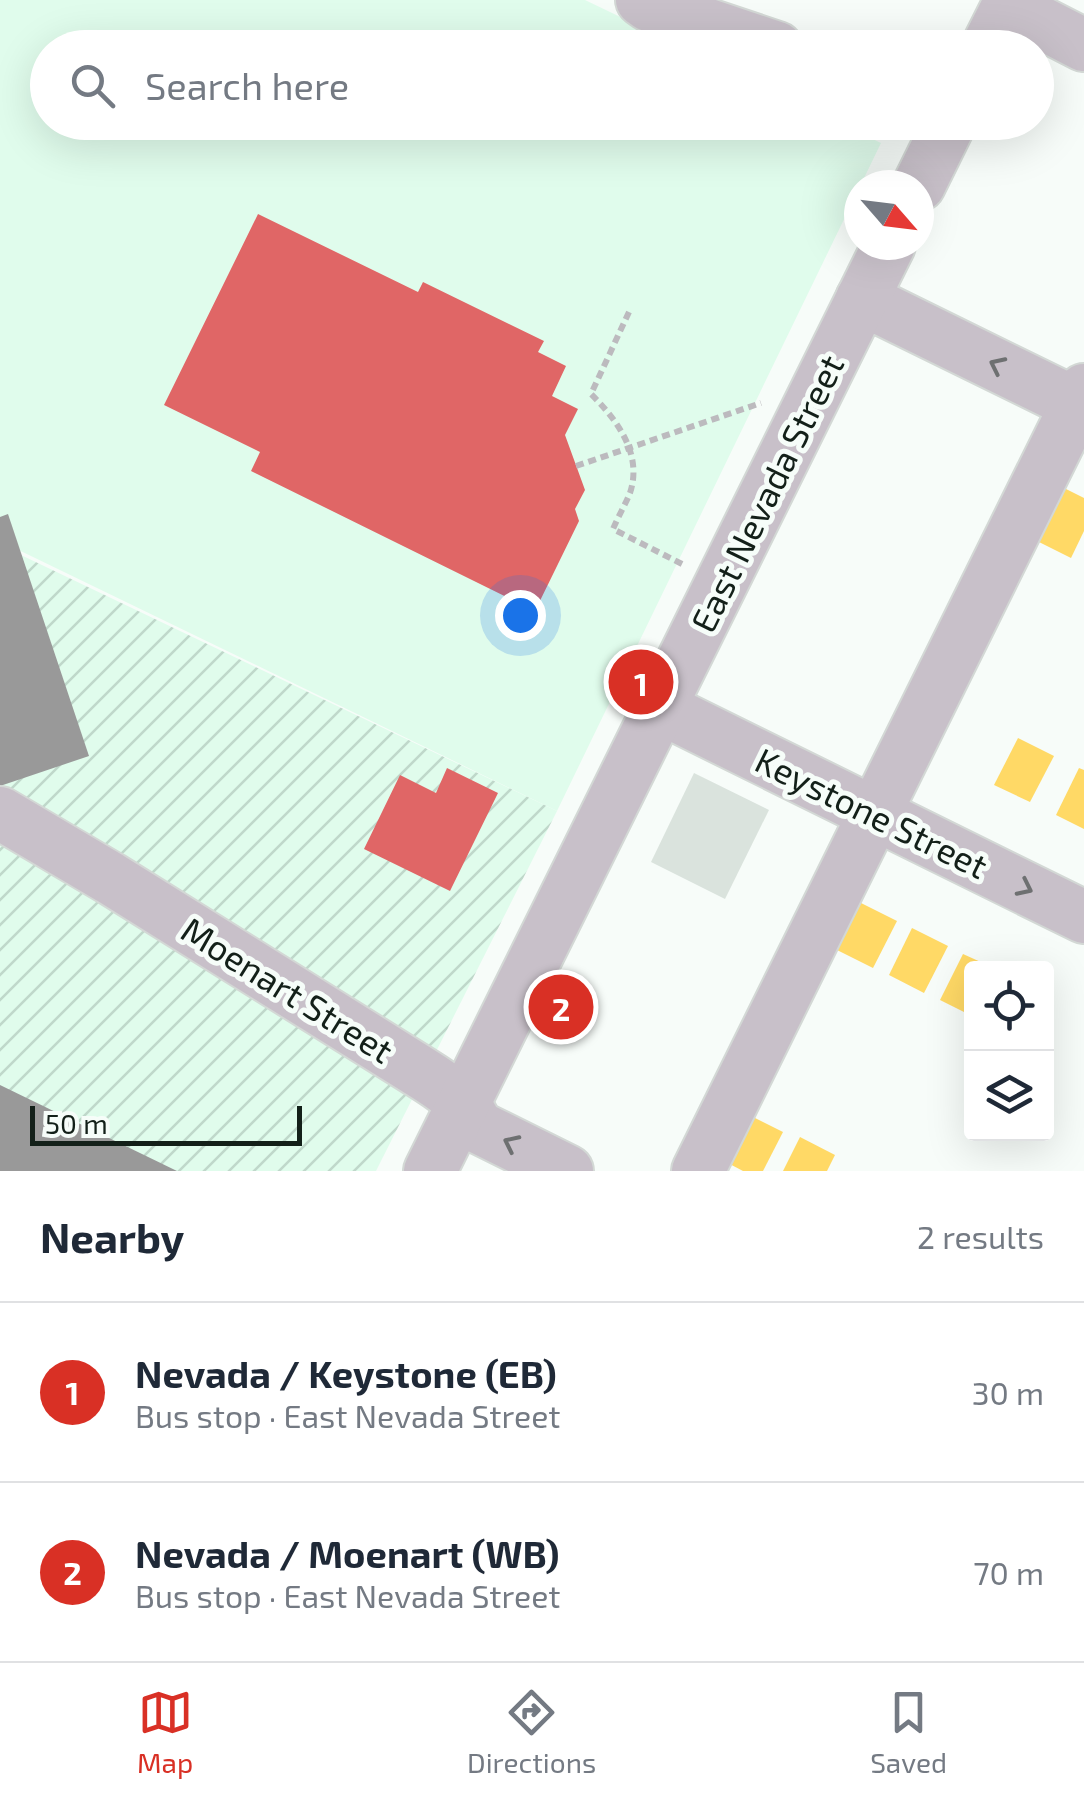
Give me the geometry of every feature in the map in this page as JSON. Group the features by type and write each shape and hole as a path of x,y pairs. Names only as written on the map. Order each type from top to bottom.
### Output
{"street":[{"path":"642,0 725,30"},
{"path":"1002,18 1040,30"},
{"path":"1054,34 1084,44"},
{"path":"926,170 941,140"},
{"name":"East Nevada Street","path":"430,1171 882,260"},
{"path":"698,1171 1082,401 862,299"},
{"name":"Keystone Street","path":"660,708 1084,917"},
{"name":"Moenart Street","path":"0,814 414,1068 463,1105 476,1126 568,1171"}],"path":[{"path":"630,312 591,394 624,434 634,464 631,490 613,530 693,569"},
{"path":"576,466 767,402"}],"shaded area":[{"path":"0,0 585,0 648,30 30,30 30,140 881,143 868,170 844,170 844,219 557,811 0,541"},
{"path":"0,545 557,811 376,1171 0,1171"}],"building: Homes":[{"path":"1062,487 1084,498 1084,531 1071,558 1035,540"},
{"path":"1018,738 1054,756 1030,802 994,785"},
{"path":"1079,768 1084,770 1084,829 1056,815"},
{"path":"861,903 897,921 873,968 837,950"},
{"path":"912,928 948,946 924,993 889,975"},
{"path":"963,954 978,961 964,961 964,1012 940,1000"},
{"path":"747,1114 783,1132 763,1171 743,1171 724,1161"},
{"path":"800,1137 835,1155 827,1171 783,1171"}],"building: Shops":[{"path":"258,214 418,292 423,282 544,341 538,352 566,366 552,396 578,409 565,435 585,490 575,509 579,521 535,611 251,471 260,452 164,405"},
{"path":"447,768 498,793 450,891 364,849 400,775 436,793"}],"building: Industry":[{"path":"8,514 89,756 0,786 0,517"},
{"path":"0,1085 177,1171 0,1171"}],"building: Other":[{"path":"694,773 769,810 725,899 651,862"}],"place":[{"name":"Nevada / Keystone (EB)","path":"641,682"},
{"name":"Nevada / Moenart (WB)","path":"561,1007"}]}
